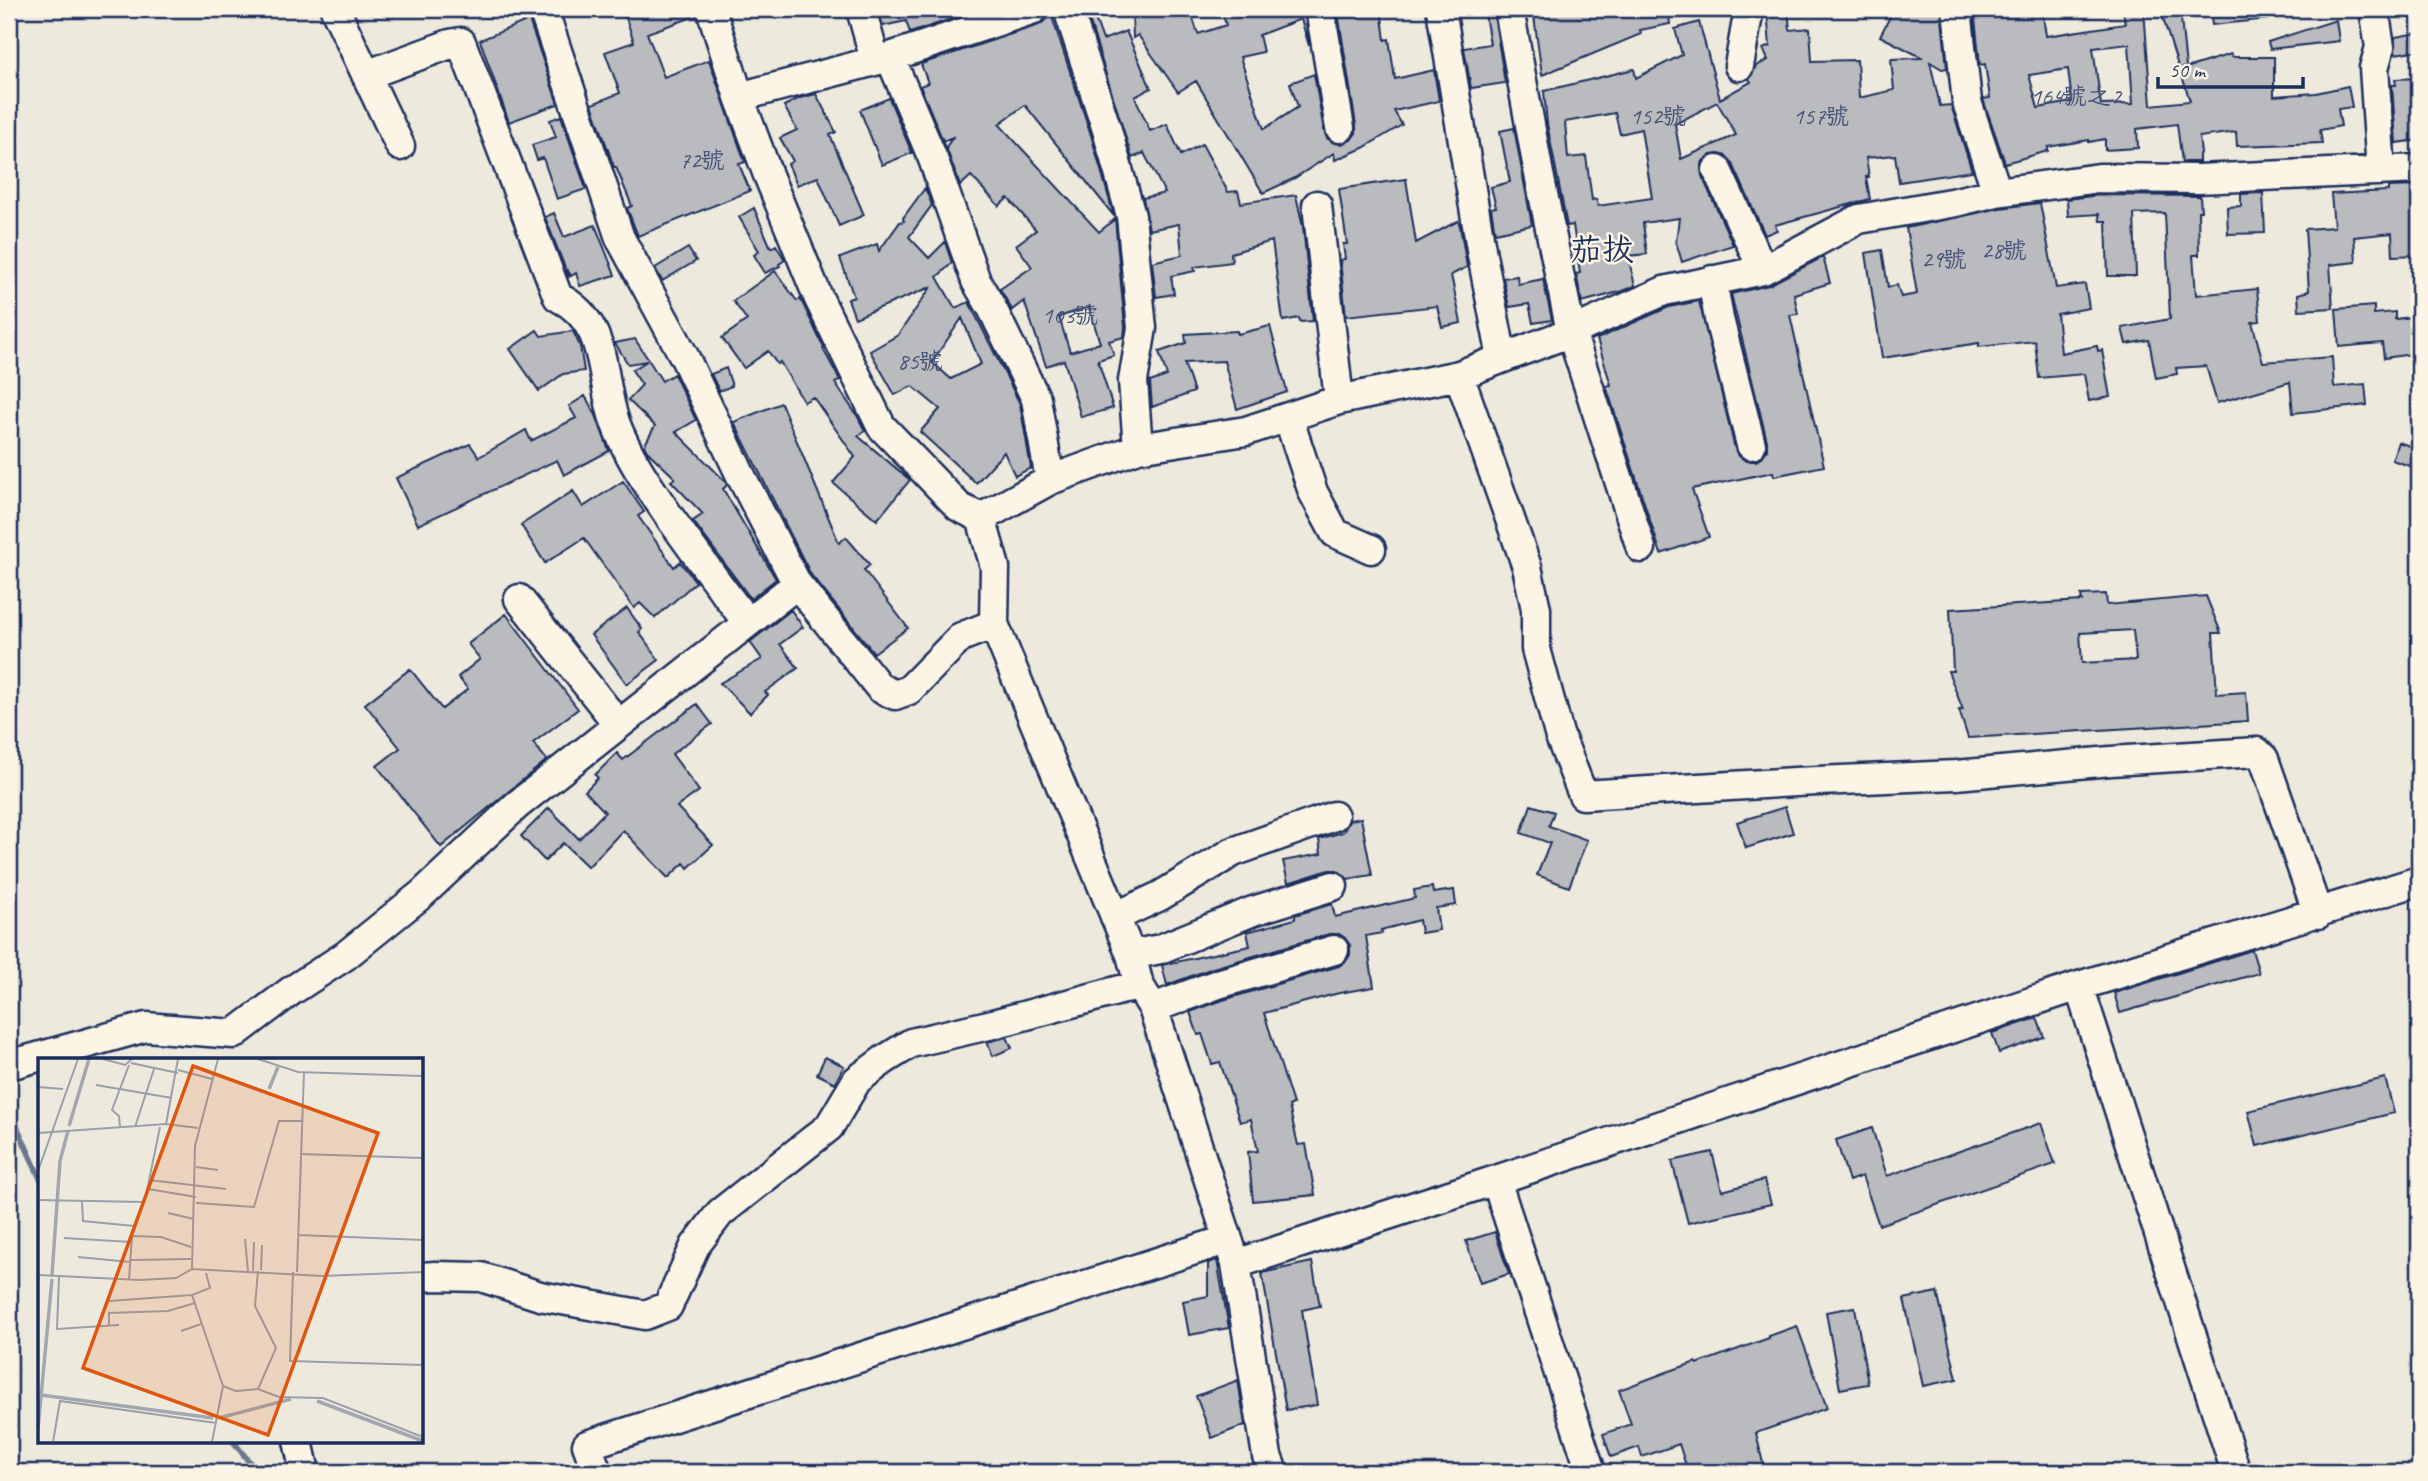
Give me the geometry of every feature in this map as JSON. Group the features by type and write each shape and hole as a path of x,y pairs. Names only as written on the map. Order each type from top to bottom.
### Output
{"street":[{"path":"335,9 400,146"},
{"path":"711,9 768,175 818,297 881,426 958,507 981,518 995,567 994,624 1146,996 1231,1252 1267,1457 1273,1472"},
{"path":"861,9 933,159 976,281 1036,399 1050,480"},
{"path":"1068,9 1131,216 1142,328 1133,382 1138,448"},
{"path":"1320,9 1340,128"},
{"path":"1441,9 1502,358"},
{"path":"1509,9 1538,169 1572,332 1641,548"},
{"path":"1739,66 1749,9"},
{"path":"1957,9 1967,103 1997,192"},
{"path":"2374,9 2380,47 2374,68 2381,171"},
{"path":"739,97 883,58 1025,10"},
{"path":"544,12 620,239 685,358 797,584 880,688 895,695 909,690 961,637 994,624"},
{"path":"366,75 461,42 558,297 569,302 585,316 596,335 615,421 628,452 650,489 747,622"},
{"path":"981,518 1050,480 1138,448 1246,431 1339,400 1460,375 1572,332 1664,291 1763,270 1859,219 1997,192 2099,178 2198,179 2419,169"},
{"path":"1717,170 1763,270"},
{"path":"1317,205 1339,400"},
{"path":"1712,280 1719,319 1751,445"},
{"path":"1460,375 1527,567 1536,609 1536,649 1559,734 1583,795 1956,775 2111,761 2257,752 2264,759 2318,914"},
{"path":"1288,417 1313,492 1335,533 1371,549"},
{"path":"9,1065 146,1027 233,1047 291,991 345,956 422,894 517,805 797,584"},
{"path":"519,598 618,724"},
{"path":"1115,916 1160,897 1233,852 1334,816"},
{"path":"597,1472 587,1445 1231,1252 1496,1180 2079,986 2419,881"},
{"path":"1130,955 1160,949 1253,911 1333,886"},
{"path":"424,1278 481,1277 540,1296 645,1315 656,1312 668,1306 695,1246 720,1213 829,1127 857,1080 911,1043 993,1024 1219,984 1334,950"},
{"path":"2079,986 2236,1472"},
{"path":"1496,1180 1591,1472"},
{"path":"298,1442 305,1472"}],"building":[{"path":"623,9 695,9 696,16 647,33 664,77 709,60 745,162 739,164 750,191 638,236 627,208 632,206 614,167 592,104 620,93 605,52 634,42"},
{"path":"878,9 962,9 963,15 910,33 906,21 883,26"},
{"path":"1132,9 1190,9 1198,34 1226,25 1221,9 1304,9 1309,46 1301,19 1259,35 1263,52 1240,57 1264,129 1298,107 1290,83 1314,74 1327,138 1342,144 1351,140 1356,133 1338,13 1381,9 1385,40 1389,39 1395,79 1434,70 1439,101 1394,111 1402,125 1363,148 1335,160 1334,153 1293,179 1263,193 1196,81 1178,92 1138,35 1133,38"},
{"path":"1484,9 1493,9 1505,83 1471,88 1464,48 1490,44"},
{"path":"1533,9 1668,9 1670,24 1640,30 1641,34 1542,75"},
{"path":"1788,9 1790,30 1810,28 1812,61 1857,60 1859,98 1894,90 1891,59 1923,58 1880,36 1894,9 1941,9 1947,68 1942,69 1930,62 1940,106 1951,105 1972,171 1899,182 1895,155 1866,158 1870,199 1775,225 1777,230 1765,235 1732,162 1726,156 1711,155 1703,161 1702,176 1733,245 1682,262 1676,242 1679,218 1643,223 1647,254 1628,256 1635,286 1582,302 1576,274 1580,273 1573,225 1567,226 1547,124 1544,91 1634,69 1636,78 1682,55 1675,29 1699,22 1720,99 1751,82 1749,79 1756,66 1768,60 1763,49 1770,46 1767,11","holes":["1717,102 1736,135 1681,159 1675,124","1615,113 1620,134 1641,129 1652,198 1598,206 1596,199 1592,200 1586,156 1568,158 1565,122"]},
{"path":"1974,9 2042,9 2046,36 2125,24 2123,9 2144,9 2151,105 2190,101 2180,70 2231,54 2232,57 2274,57 2274,96 2316,93 2348,86 2352,107 2338,109 2341,126 2320,130 2322,143 2237,146 2236,132 2199,137 2199,162 2182,162 2177,124 2137,129 2138,148 2105,150 2105,139 2089,140 2048,147 2048,151 2005,163 1983,99 1990,98 1985,64 1980,65","holes":["2129,44 2133,104 2101,105 2093,48","2068,69 2072,102 2038,108 2029,75"]},
{"path":"2160,9 2180,9 2186,67 2179,69"},
{"path":"2210,9 2267,9 2268,19 2212,25"},
{"path":"1086,10 1092,10 1103,40 1126,31 1151,88 1135,97 1150,131 1167,124 1181,155 1202,144 1228,192 1238,191 1241,203 1296,195 1303,227 1313,321 1300,322 1299,318 1283,321 1272,241 1231,253 1232,262 1194,267 1195,271 1171,276 1174,294 1156,297 1152,262 1182,255 1179,224 1149,230 1143,198 1165,193 1144,153 1132,158"},
{"path":"1050,11 1091,135 1114,216 1025,105 999,124 1099,232 1115,219 1124,337 1109,341 1114,355 1098,360 1113,408 1081,417 1064,360 1046,366 1024,301 1012,310 1000,289 1032,267 1016,245 1036,230 1008,198 999,206 971,176 960,186 946,147 953,137 943,141 920,86 928,83 921,64 1039,25 1047,19","holes":["1089,307 1100,343 1070,352 1059,317"]},
{"path":"529,20 558,104 509,122 480,40"},
{"path":"2336,20 2339,41 2270,49 2268,42"},
{"path":"2417,33 2419,50 2395,54 2395,37"},
{"path":"2419,78 2419,140 2396,143 2392,85 2396,85 2395,79"},
{"path":"816,94 836,132 830,135 864,215 839,226 818,177 797,185 788,164 793,161 780,138 797,130 784,106"},
{"path":"889,98 912,153 882,165 860,110"},
{"path":"561,116 586,189 557,199 543,158 537,160 532,145 556,137 550,120"},
{"path":"1514,128 1532,225 1495,233 1491,208 1496,207 1491,187 1510,182 1500,131"},
{"path":"1406,179 1416,243 1458,221 1460,226 1467,267 1451,275 1461,323 1442,327 1437,306 1346,316 1340,260 1345,259 1343,244 1347,244 1339,189"},
{"path":"2419,186 2419,255 2393,256 2392,233 2354,237 2356,262 2330,265 2333,308 2299,310 2298,294 2309,291 2305,229 2334,227 2331,194 2388,191 2388,187"},
{"path":"925,188 932,205 909,237 929,258 945,242 952,263 937,277 955,308 969,302 1020,404 1031,468 1015,476 1004,452 976,483 920,432 940,409 912,386 895,395 870,351 898,335 931,287 855,318 848,299 854,297 840,258 877,244 879,251 900,222 904,221 903,218","holes":["962,318 981,364 951,379 932,362"]},
{"path":"2263,193 2265,233 2228,234 2227,207 2241,206 2241,194"},
{"path":"2100,195 2200,196 2199,255 2193,255 2196,295 2257,289 2260,321 2252,322 2263,362 2332,357 2334,387 2365,384 2367,405 2293,413 2290,382 2217,403 2206,366 2176,368 2177,374 2156,378 2149,340 2126,344 2122,328 2170,319 2165,213 2134,214 2136,276 2108,276 2106,221 2100,221 2099,214 2068,216 2067,199"},
{"path":"2040,203 2056,288 2085,284 2089,308 2057,314 2061,353 2097,346 2098,351 2102,350 2110,397 2089,401 2084,374 2039,378 2035,341 1979,347 1979,343 1882,358 1866,253 1882,250 1888,287 1897,285 1901,297 1917,294 1906,228 2000,208"},
{"path":"754,208 771,248 776,245 785,260 780,266 765,273 754,255 759,251 739,217"},
{"path":"554,213 564,237 595,225 615,275 580,286 576,273 571,276 567,269 569,278 545,217"},
{"path":"688,248 696,261 662,281 655,268"},
{"path":"1823,257 1830,283 1794,294 1798,314 1790,315 1824,466 1774,476 1773,472 1692,489 1709,537 1661,554 1606,386 1611,385 1597,339 1669,307 1699,301 1735,449 1746,461 1756,461 1767,450 1767,441 1731,294 1769,285"},
{"path":"775,271 797,301 800,299 803,304 840,380 835,383 865,431 858,436 910,480 877,520 833,483 855,457 813,397 804,402 780,362 777,364 768,351 744,368 722,338 747,320 733,301"},
{"path":"1517,276 1518,284 1543,279 1552,320 1533,323 1529,304 1509,307 1503,278"},
{"path":"2374,306 2374,314 2395,312 2395,319 2419,316 2419,353 2384,358 2382,343 2339,347 2336,309"},
{"path":"1270,326 1287,392 1237,409 1224,361 1184,363 1194,392 1152,407 1150,382 1167,376 1159,352 1186,343 1185,334 1237,331 1238,334"},
{"path":"537,330 541,336 573,331 580,346 584,371 563,374 539,391 510,349"},
{"path":"635,339 662,381 674,374 696,420 676,432 725,481 727,485 723,489 776,579 751,599 693,521 703,514 671,481 675,478 644,446 655,426 628,400 642,385 632,370 647,361 628,364 615,343"},
{"path":"726,368 732,386 719,391 711,374"},
{"path":"585,396 596,415 609,451 564,475 557,460 418,525 396,478 470,444 479,457 526,430 531,441 576,418 569,406"},
{"path":"781,403 839,543 846,537 870,565 864,570 908,628 874,653 811,575 734,422"},
{"path":"2398,442 2416,448 2410,466 2392,460"},
{"path":"623,481 644,512 638,516 674,567 680,562 696,582 655,618 640,603 634,608 584,538 545,563 521,525 573,491 583,507"},
{"path":"2106,594 2107,605 2206,596 2221,633 2213,633 2217,694 2246,692 2248,721 1968,738 1959,710 1963,710 1948,671 1953,671 1950,609 2082,601 2081,595","holes":["2133,630 2136,660 2082,663 2080,633"]},
{"path":"627,608 642,629 639,632 659,660 627,684 591,635"},
{"path":"791,610 803,627 780,644 798,668 765,692 768,695 750,713 720,683 762,659 750,642"},
{"path":"506,614 578,709 533,743 547,760 441,847 377,766 400,748 365,704 410,669 442,709 468,689 458,677 480,659 468,644"},
{"path":"697,704 712,724 672,754 699,791 677,807 713,845 688,868 684,863 668,878 623,830 588,867 563,843 545,861 521,836 549,808 579,839 605,812 585,791 598,778 595,775 617,753 623,760"},
{"path":"1531,805 1554,812 1549,826 1587,840 1569,887 1537,875 1550,843 1521,833"},
{"path":"1785,807 1793,833 1746,848 1737,822"},
{"path":"1361,818 1372,875 1348,879 1337,870 1329,870 1288,883 1283,861 1321,854 1319,839 1343,832 1350,820"},
{"path":"1432,887 1433,893 1454,890 1456,905 1436,908 1439,930 1421,933 1419,920 1366,936 1374,987 1339,993 1264,1013 1293,1104 1289,1106 1298,1145 1306,1144 1315,1195 1253,1201 1248,1152 1258,1151 1251,1119 1240,1122 1220,1062 1212,1064 1202,1034 1198,1035 1190,1012 1339,966 1350,955 1350,945 1339,934 1329,934 1213,968 1167,985 1162,965 1250,946 1247,932 1295,919 1295,915 1332,904 1335,917 1415,898 1414,890"},
{"path":"2252,950 2259,973 2120,1013 2114,993"},
{"path":"2037,1018 2044,1037 1999,1053 1992,1033"},
{"path":"1007,1037 1012,1048 993,1056 987,1042"},
{"path":"825,1057 844,1066 835,1083 817,1074"},
{"path":"2385,1078 2394,1113 2257,1146 2248,1111"},
{"path":"2041,1123 2055,1164 1879,1225 1862,1176 1849,1181 1836,1140 1872,1128 1887,1176"},
{"path":"1712,1152 1722,1191 1764,1180 1771,1204 1688,1223 1672,1161"},
{"path":"1495,1232 1509,1274 1480,1283 1466,1241"},
{"path":"1217,1260 1229,1328 1189,1335 1183,1301 1208,1296 1208,1263"},
{"path":"1312,1262 1320,1306 1302,1310 1317,1405 1286,1410 1262,1273"},
{"path":"1937,1292 1957,1379 1923,1386 1904,1299"},
{"path":"1855,1307 1868,1384 1840,1389 1826,1312"},
{"path":"1797,1326 1827,1408 1756,1433 1765,1472 1688,1472 1679,1444 1642,1457 1639,1447 1611,1457 1603,1434 1631,1424 1619,1390"},
{"path":"1238,1380 1245,1425 1212,1438 1196,1396"}],"waterway":[{"path":"9,1109 38,1174"},
{"path":"234,1442 257,1472"}],"district":[{"name":"茄拔","path":"1602,249"}]}
